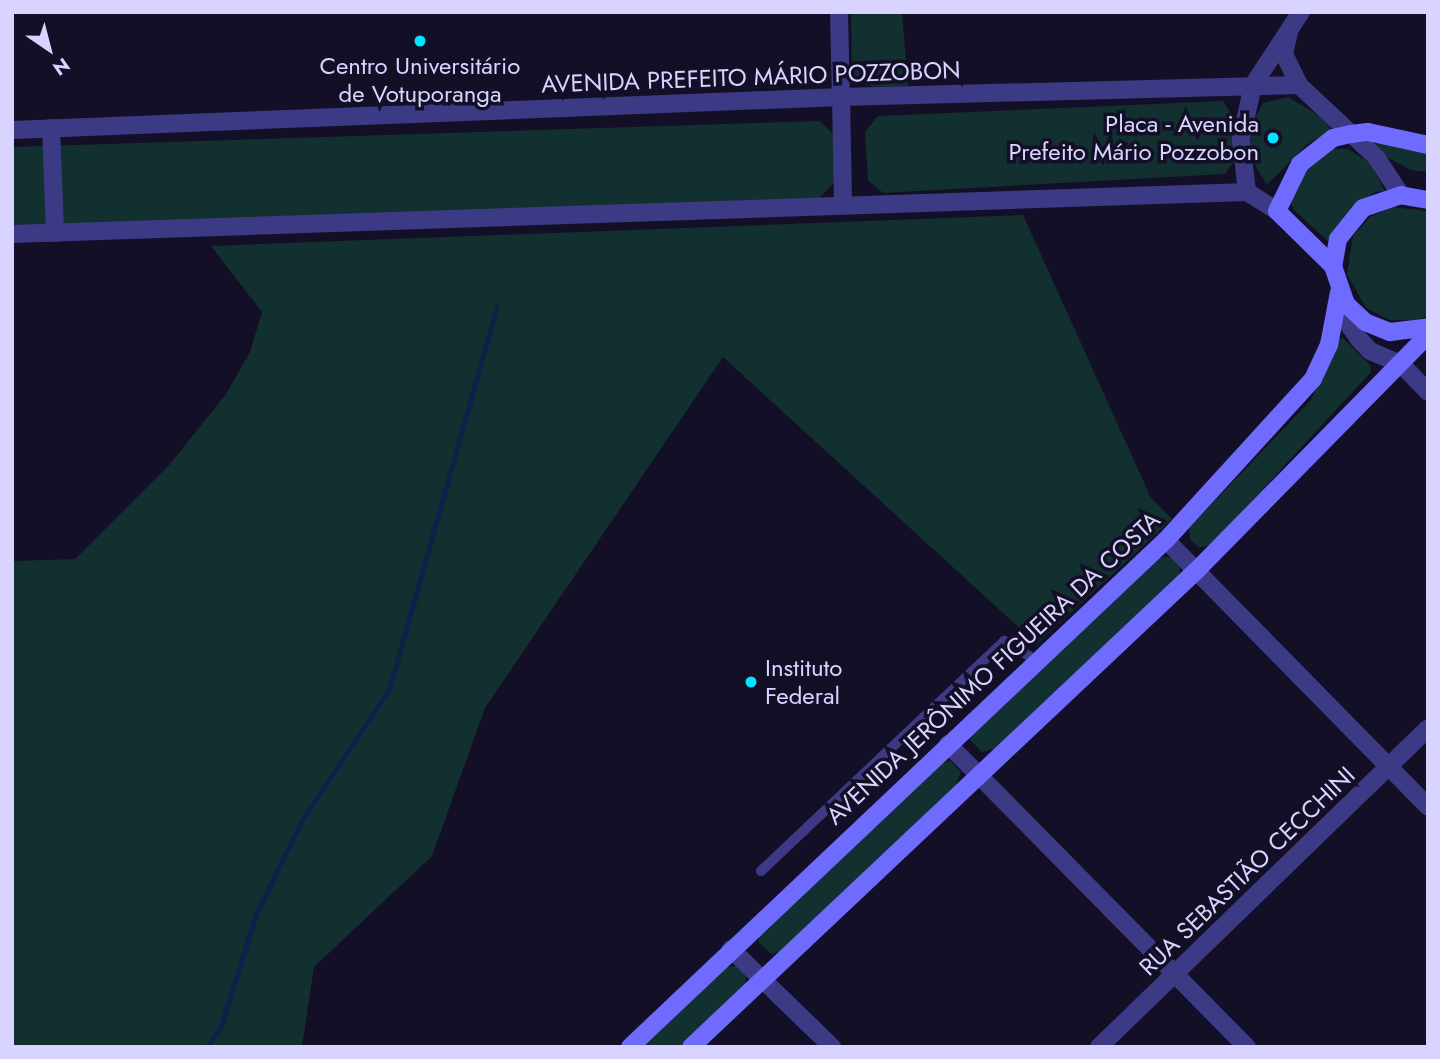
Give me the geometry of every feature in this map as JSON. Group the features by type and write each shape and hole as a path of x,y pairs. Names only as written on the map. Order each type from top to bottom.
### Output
{"main road":[{"path":"1334,266 1277,211 1300,164 1333,138 1351,134 1368,132 1428,145"},
{"path":"1418,195 1375,201 1353,216 1338,239 1334,266 1344,299 1365,322 1390,332 1428,327"},
{"name":"AVENIDA JERÔNIMO FIGUEIRA DA COSTA","path":"631,1047 731,948 1166,540 1313,379 1329,345 1344,299"},
{"path":"691,1047 1198,569 1428,335"}],"street":[{"path":"839,12 842,204"},
{"path":"1247,192 1241,139 1253,85 1296,17"},
{"path":"1296,17 1284,54 1298,85 1418,195"},
{"name":"AVENIDA PREFEITO MÁRIO POZZOBON","path":"12,130 841,97 1298,85"},
{"path":"51,128 55,233"},
{"path":"12,234 1247,192 1277,211"},
{"path":"1344,299 1347,322 1358,338 1370,351 1401,364 1428,392"},
{"path":"1166,540 1198,569 1428,807"},
{"name":"RUA SEBASTIÃO CECCHINI","path":"1099,1047 1179,973 1428,727"},
{"path":"948,744 1179,973 1247,1047"},
{"path":"731,948 832,1047"}],"lane":[{"path":"761,871 1004,640 1037,661"}],"green space":[{"path":"851,12 902,12 908,86 874,87 859,81 852,72"},
{"path":"1288,97 1328,121 1330,131 1306,145 1267,185 1250,157 1252,124 1263,103"},
{"path":"1223,101 1237,123 1234,161 1225,174 883,193 868,180 865,132 878,116"},
{"path":"820,121 835,136 835,182 819,198 12,227 12,147"},
{"path":"1380,139 1428,153 1428,172 1411,170 1386,157 1376,144"},
{"path":"1334,149 1348,149 1370,163 1385,191 1375,192 1350,210 1329,242 1294,210 1289,198 1308,166"},
{"path":"1392,207 1428,211 1428,316 1416,320 1390,320 1366,308 1347,274 1353,236 1370,217"},
{"path":"1023,215 1151,498 1172,519 1037,644 723,357 485,708 432,856 314,967 302,1047 12,1047 12,561 75,559 170,464 226,394 250,352 262,312 211,246"},
{"path":"1343,338 1370,365 1371,372 1212,544 1199,548 1190,539 1189,528 1311,400 1337,339"},
{"path":"1158,557 1171,557 1180,566 1179,579 994,749 982,752 970,740 972,730"},
{"path":"951,761 961,772 956,785 783,951 771,954 759,943 759,932 937,764"},
{"path":"737,966 746,974 745,985 681,1047 642,1047 726,967"}],"waterway":[{"path":"207,1047 221,1026 256,914 303,818 389,690 497,307"}],"place":[{"name":"Centro Universitário de Votuporanga","path":"420,41"},
{"name":"Placa - Avenida Prefeito Mário Pozzobon","path":"1273,138"},
{"name":"Instituto Federal","path":"751,682"}]}
